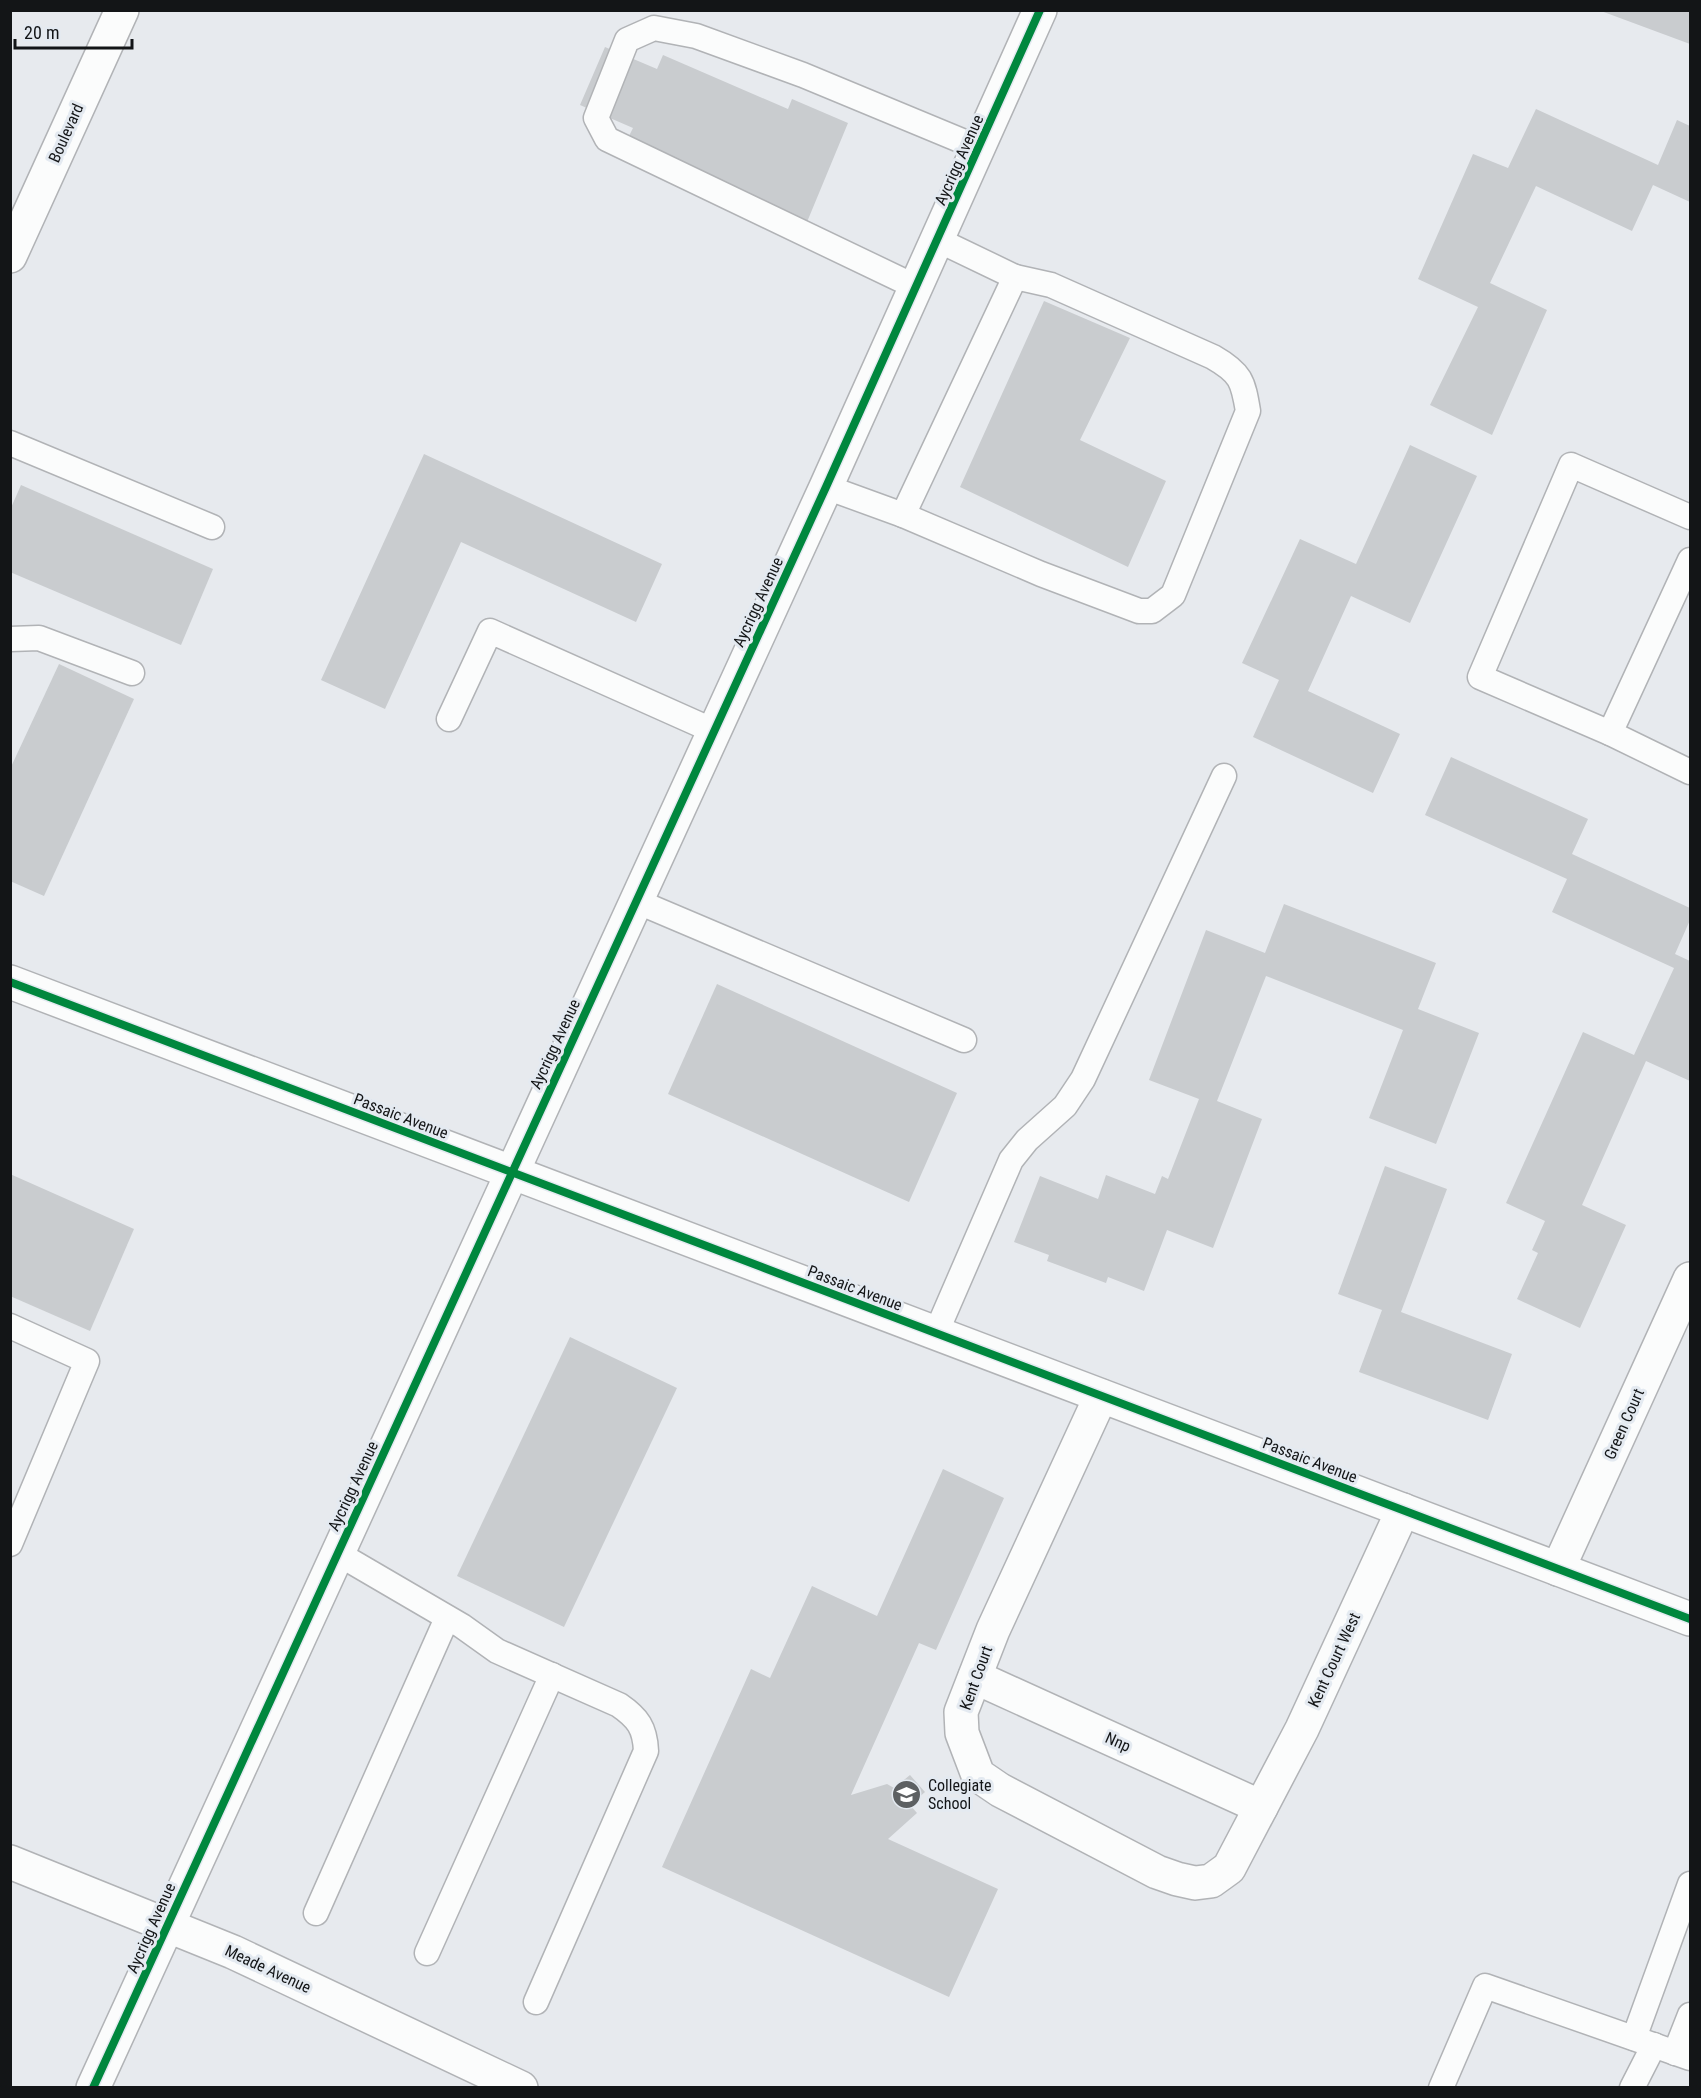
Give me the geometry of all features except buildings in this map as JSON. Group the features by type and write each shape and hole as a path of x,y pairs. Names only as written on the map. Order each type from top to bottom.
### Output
{"street":[{"name":"Boulevard","path":"10,256 122,10"},
{"name":"Aycrigg Avenue","path":"93,2088 826,487 1040,10"},
{"name":"Passaic Avenue","path":"10,982 1690,1619"},
{"name":"Green Court","path":"1558,1569 1690,1279"},
{"name":"Kent Court","path":"1101,1396 993,1630 962,1713 963,1733 978,1775 1000,1790 1157,1872 1186,1881 1211,1881 1228,1868 1260,1807"},
{"name":"Kent Court West","path":"1260,1807 1302,1729 1403,1510"},
{"name":"Nnp","path":"975,1677 1260,1807"},
{"name":"Meade Avenue","path":"10,1862 233,1952 521,2088"}],"lane":[{"path":"916,287 607,139 596,118 627,40 654,28 696,36 803,75 979,148"},
{"path":"826,487 903,515 1041,574 1139,611 1152,611 1173,595 1248,411 1242,380 1232,368 1213,357 1051,285 1015,277 938,240"},
{"path":"903,515 1015,277"},
{"path":"10,442 212,527"},
{"path":"1690,516 1571,465 1480,677 1610,733 1690,772"},
{"path":"1610,733 1690,560"},
{"path":"449,719 490,631 714,731"},
{"path":"10,639 39,638 132,673"},
{"path":"936,1333 1011,1160 1028,1140 1065,1106 1083,1079 1224,776"},
{"path":"636,901 964,1040"},
{"path":"10,1326 87,1361 10,1545"},
{"path":"337,1552 497,1651 619,1705 635,1716 645,1732 646,1751 536,2002"},
{"path":"316,1913 447,1618"},
{"path":"427,1953 552,1675"},
{"path":"1663,2048 1690,1884"},
{"path":"1441,2088 1485,1986 1663,2048"},
{"path":"1632,2088 1690,2015"}],"cycle path":[{"path":"93,2088 826,487 1040,10"},
{"path":"10,982 1690,1619"}],"place":[{"name":"Collegiate School","path":"907,1794"}]}
